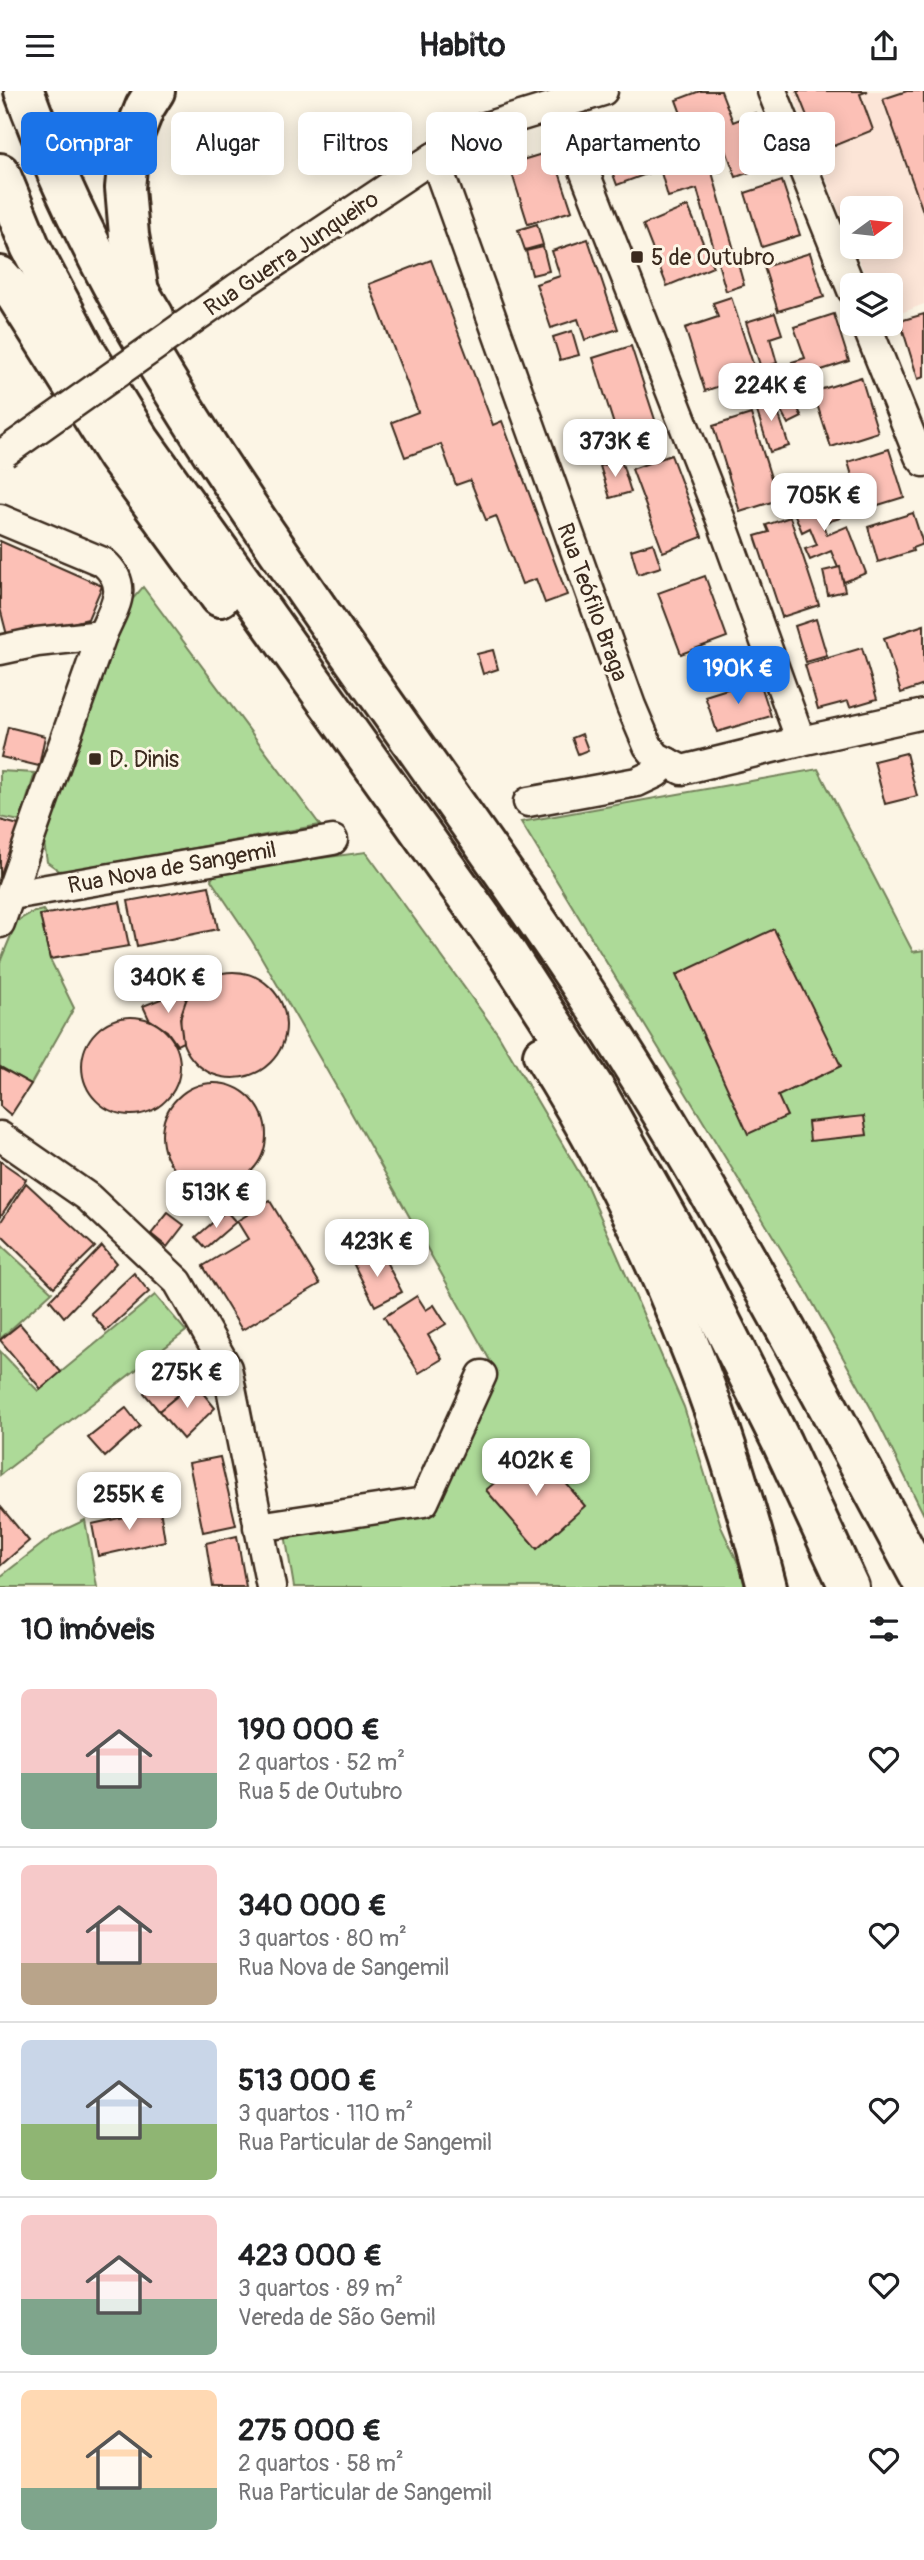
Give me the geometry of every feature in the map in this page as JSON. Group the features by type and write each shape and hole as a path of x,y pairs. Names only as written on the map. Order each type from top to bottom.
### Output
{"highway":[{"path":"24,91 88,239 144,342 224,473 612,1030 773,1304 924,1585"},
{"path":"155,91 145,107 130,147 125,188 129,236 139,291 228,444 224,473"},
{"path":"0,173 36,257 86,352 140,440 508,953 595,1089 683,1246 782,1443 849,1587"},
{"path":"0,276 13,291 117,456 416,863 491,973 559,1081 637,1222 702,1378 746,1503 767,1587"}],"street":[{"name":"Rua Guerra Junqueiro","path":"527,114 603,91"},
{"path":"772,91 845,273"},
{"path":"558,104 721,520 801,741"},
{"name":"Rua Guerra Junqueiro","path":"2,454 237,288 426,162"},
{"name":"Rua Teófilo Braga","path":"440,175 638,726 648,746 657,757 667,762"},
{"path":"871,336 919,456 924,462"},
{"path":"0,519 103,562 115,573 120,593 102,635 0,923"},
{"path":"0,650 37,642 102,635"},
{"path":"528,802 636,782 656,773 667,762 682,770 924,715"},
{"name":"Rua Nova de Sangemil","path":"12,895 333,839"},
{"path":"0,1136 88,1197 178,1282 227,1367 271,1587"},
{"path":"258,1527 424,1502 482,1375"}],"shaded area":[{"path":"792,91 924,91 924,304 903,312 903,273 864,273 859,259 903,259 903,196 840,196 840,213 825,175 835,175 835,112 800,112"}],"green space":[{"path":"143,587 320,825 61,872 47,862 44,843 121,623 130,602"},
{"path":"818,769 913,952 924,950 924,1515 872,1410 804,1287 521,822"},
{"path":"0,771 35,773 20,821 0,817"},
{"path":"366,852 498,1034 587,1186 684,1407 722,1529 740,1567 745,1587 294,1587 285,1534 421,1516 497,1373 252,941 211,880 216,872"},
{"path":"43,910 46,914 40,916 50,959 74,1008 31,1084 0,1067 0,962 17,921"},
{"path":"0,1244 52,1292 0,1339"},
{"path":"155,1295 186,1331 0,1475 0,1351 38,1391"},
{"path":"85,1520 97,1587 0,1587 0,1577 55,1534"}],"building":[{"path":"700,91 721,91 733,122 739,120 739,175 742,175 736,177 725,147 725,112 680,112 676,100"},
{"path":"797,91 868,91 860,94 873,130 835,145 835,112 805,112"},
{"path":"907,91 924,91 924,214 883,99"},
{"path":"541,154 541,175 560,175 572,211 528,224 512,175 527,175 527,159"},
{"path":"613,175 644,175 617,185"},
{"path":"662,175 713,175 744,285 726,291 697,189 668,197"},
{"path":"782,181 800,235 762,247 745,193"},
{"path":"688,206 713,267 667,286 643,225"},
{"path":"537,224 543,245 525,250 518,230"},
{"path":"588,239 618,329 585,340 578,319 551,328 536,284 560,276 552,251"},
{"path":"543,247 549,271 532,275 526,251"},
{"path":"810,253 824,297 778,311 764,267"},
{"path":"431,260 493,425 502,421 567,595 545,603 536,579 522,584 496,516 486,520 470,480 456,485 441,444 405,457 392,422 418,412 369,284"},
{"path":"731,297 763,394 749,399 743,378 705,391 685,328 718,317 713,303"},
{"path":"775,313 782,334 770,338 777,363 761,368 746,322"},
{"path":"834,314 849,361 797,378 792,362 805,358 794,327"},
{"path":"924,314 924,377 918,379 903,331 903,320"},
{"path":"572,331 579,355 560,360 553,337"},
{"path":"631,346 660,435 621,447 593,358"},
{"path":"861,377 878,432 831,447 813,392"},
{"path":"784,380 802,417 788,424 769,388"},
{"path":"772,393 789,446 770,452 753,399"},
{"path":"751,414 778,500 740,512 713,426"},
{"path":"889,449 904,497 862,510 848,462"},
{"path":"671,455 702,537 663,552 632,469"},
{"path":"621,460 631,492 610,498 600,466"},
{"path":"804,478 827,535 848,526 866,573 844,582 831,551 810,560 805,549 817,545 810,528 802,532 783,486"},
{"path":"834,498 840,518 823,523 818,503"},
{"path":"913,513 923,544 912,548 913,551 878,562 868,527"},
{"path":"790,517 819,605 782,617 755,536 769,532 766,525"},
{"path":"0,541 102,586 88,619 8,639 0,608"},
{"path":"653,543 661,567 638,574 631,550"},
{"path":"840,567 845,591 828,595 823,571"},
{"path":"705,576 727,637 681,654 658,593"},
{"path":"816,619 827,656 806,662 795,626"},
{"path":"924,625 924,685 901,693 884,638"},
{"path":"862,648 877,699 850,707 848,701 818,709 805,665"},
{"path":"493,650 498,669 483,674 477,654"},
{"path":"759,679 771,716 717,732 705,696"},
{"path":"8,727 45,736 39,766 1,757"},
{"path":"582,734 588,750 578,754 572,738"},
{"path":"906,753 917,796 885,804 874,761"},
{"path":"0,820 26,827 0,915"},
{"path":"209,886 218,929 137,946 128,901"},
{"path":"120,902 129,946 50,959 40,915"},
{"path":"774,929 841,1066 778,1096 787,1116 748,1134 676,975"},
{"path":"233,972 253,976 270,988 282,1005 286,1025 282,1045 270,1062 253,1074 233,1078 213,1074 196,1062 184,1045 180,1025 184,1005 196,988 213,976"},
{"path":"181,991 186,1000 180,1018 183,1042 177,1045 167,1031 149,1019 143,1006"},
{"path":"121,1017 141,1017 166,1031 177,1047 180,1066 177,1085 166,1101 141,1115 121,1115 104,1107 90,1093 82,1076 82,1056 90,1039 104,1025"},
{"path":"0,1067 31,1084 11,1115 0,1106"},
{"path":"214,1083 234,1087 257,1106 262,1115 266,1135 262,1155 243,1178 234,1183 214,1187 194,1183 171,1164 166,1155 162,1135 166,1115 185,1092 194,1087"},
{"path":"864,1116 867,1135 810,1141 808,1122"},
{"path":"0,1161 26,1179 0,1217"},
{"path":"26,1183 95,1247 54,1287 0,1234 0,1223"},
{"path":"270,1201 320,1284 242,1330 203,1266 248,1239 237,1221"},
{"path":"226,1211 236,1222 206,1248 196,1237"},
{"path":"168,1213 184,1225 167,1247 151,1234"},
{"path":"102,1246 116,1263 64,1317 50,1300"},
{"path":"382,1254 402,1292 375,1306 352,1261 364,1255 367,1262"},
{"path":"134,1273 149,1292 106,1331 91,1313"},
{"path":"417,1296 426,1310 434,1305 446,1324 428,1335 442,1359 419,1373 384,1317"},
{"path":"20,1324 61,1372 41,1389 0,1340"},
{"path":"184,1360 200,1377 159,1411 144,1393"},
{"path":"194,1382 215,1408 183,1439 159,1411"},
{"path":"126,1408 140,1426 105,1457 88,1438"},
{"path":"536,1447 585,1506 537,1549 486,1490"},
{"path":"220,1457 236,1525 203,1532 189,1463"},
{"path":"0,1506 29,1541 0,1566"},
{"path":"160,1509 165,1541 98,1556 92,1524"},
{"path":"237,1536 246,1587 213,1587 206,1543"}],"place":[{"name":"5 de Outubro","path":"637,257"},
{"name":"D. Dinis","path":"95,759"}]}
